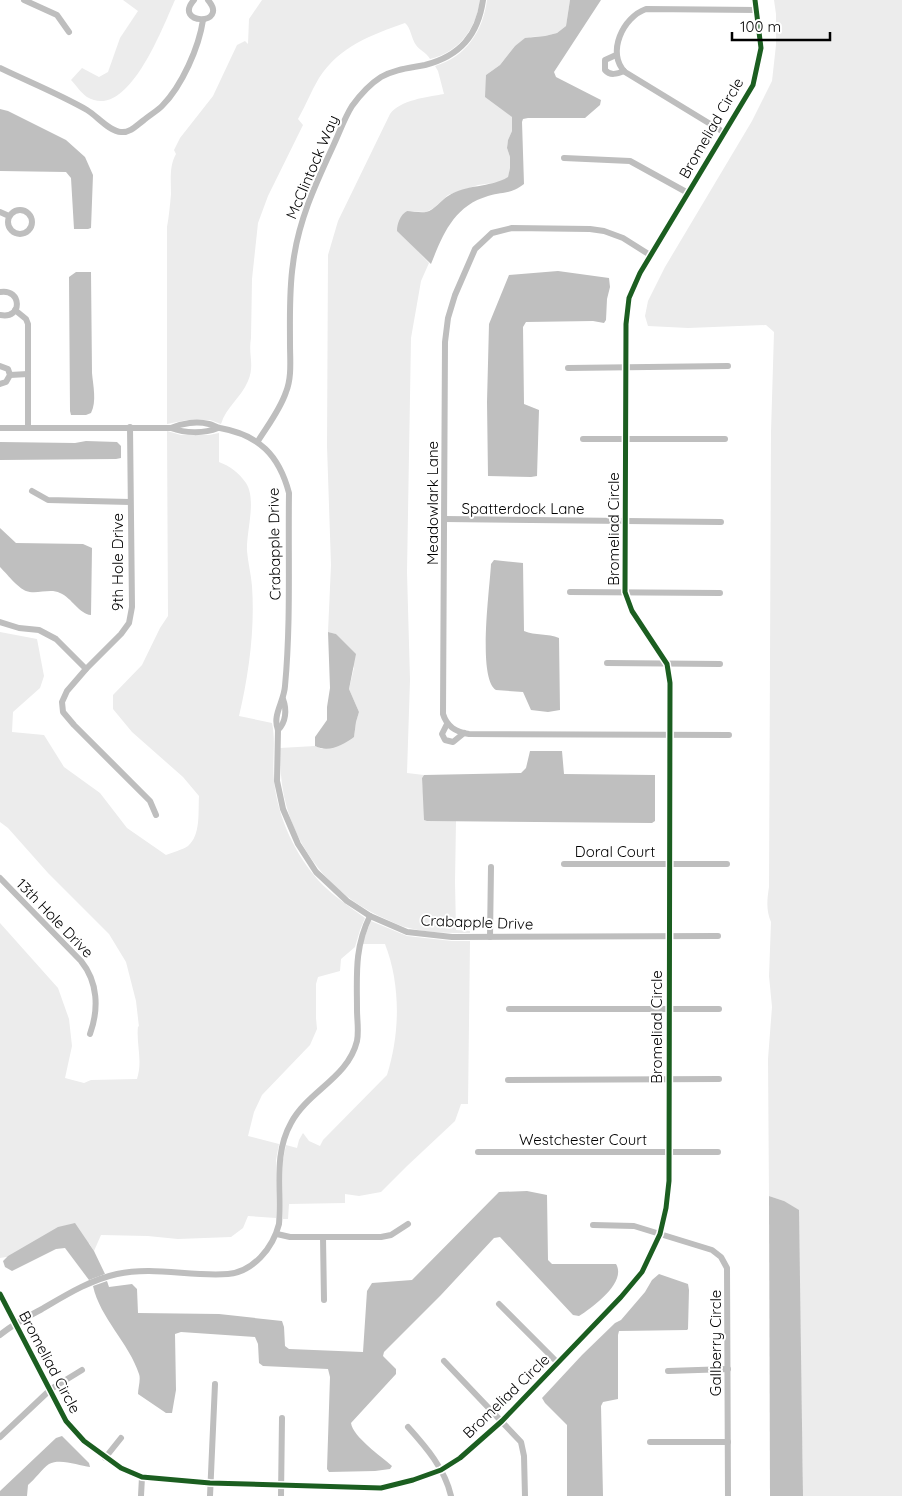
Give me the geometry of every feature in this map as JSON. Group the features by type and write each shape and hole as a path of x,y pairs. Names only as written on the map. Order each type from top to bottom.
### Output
{"street":[{"path":"24,0 57,15 69,32"},
{"path":"194,0 190,6 190,13 196,20 203,20 212,13 212,6 208,0"},
{"name":"McClintock Way","path":"258,441 282,403 287,390 290,373 292,265 304,211 351,107 365,90 382,76 405,68 440,61 458,50 471,37 477,25 483,0"},
{"name":"Bromeliad Circle","path":"0,1294 66,1421 84,1441 121,1468 142,1477 210,1483 381,1488 413,1480 441,1470 460,1458 502,1421 622,1298 642,1272 660,1234 666,1208 668,1181 668,936 671,735 670,683 667,664 632,611 625,592 626,439 624,368 627,308 636,281 650,254 752,85 761,48 755,0"},
{"path":"725,132 624,71 618,64 616,46 634,16 642,10 658,8 757,10"},
{"path":"0,68 86,110 103,121 112,131 122,133 131,130 162,106 174,91 185,72 201,33 203,20"},
{"path":"616,55 605,60 605,70 615,74 624,71"},
{"path":"564,158 630,161 688,193"},
{"path":"0,212 9,216"},
{"name":"Meadowlark Lane","path":"464,733 453,742 445,740 442,736 442,732 447,724 442,705 446,330 455,294 475,249 492,233 505,229 590,229 604,231 623,238 650,254"},
{"path":"0,292 8,292 14,296 17,303 15,310 8,316 0,315"},
{"path":"15,310 28,321 28,428"},
{"path":"0,366 8,369 10,375 6,382 0,384"},
{"path":"568,368 728,366"},
{"path":"10,375 28,374"},
{"name":"Crabapple Drive","path":"0,428 130,427 171,428 181,431 209,431 218,428 234,430 258,441 273,457 284,475 289,493 288,650 283,699 279,706 276,724 278,730 277,781 284,810 298,844 316,872 347,901 370,916 407,932 452,937 718,936"},
{"name":"9th Hole Drive","path":"130,427 132,607 129,623 121,634 86,668 67,691 62,702 64,712 74,725 150,801 156,815"},
{"path":"583,439 724,439"},
{"path":"32,491 48,500 130,502"},
{"name":"Spatterdock Lane","path":"445,520 721,522"},
{"path":"570,592 720,593"},
{"path":"0,622 19,628 39,630 56,640 86,668"},
{"path":"607,664 720,664"},
{"path":"447,724 455,730 464,733 729,736"},
{"name":"Doral Court","path":"564,864 727,864"},
{"path":"490,867 490,937"},
{"name":"13th Hole Drive","path":"0,878 81,960 90,972 94,988 95,1019 90,1034"},
{"path":"0,1335 15,1324 80,1287 118,1274 150,1271 229,1274 250,1266 265,1254 277,1234 280,1216 281,1148 288,1128 304,1105 351,1059 358,1039 357,963 359,944 370,916"},
{"path":"509,1010 719,1009"},
{"path":"508,1080 718,1079"},
{"name":"Westchester Court","path":"478,1152 718,1152"},
{"path":"277,1234 290,1237 386,1236 408,1224"},
{"name":"Gallberry Circle","path":"593,1224 634,1226 712,1250 721,1257 727,1268 728,1496"},
{"path":"323,1237 324,1300"},
{"path":"499,1304 558,1363"},
{"path":"444,1361 521,1442 524,1456 525,1496"},
{"path":"668,1371 728,1369"},
{"path":"0,1437 50,1389 82,1370"},
{"path":"210,1496 215,1384"},
{"path":"281,1496 282,1418"},
{"path":"408,1427 426,1446 441,1470 451,1496"},
{"path":"106,1458 121,1438"},
{"path":"650,1442 728,1442"},
{"path":"141,1496 142,1477"},
{"path":"331,1487 331,1496"},
{"path":"381,1488 381,1496"}],"shaded area":[{"path":"123,0 175,0 153,49 130,84 116,96 102,101 87,97 71,80 82,68 99,77 108,72 120,38 138,11"},
{"path":"262,0 480,0 475,20 470,30 458,45 440,56 430,59 416,45 405,23 357,43 327,67 313,88 298,119 303,125 268,196 258,223 252,279 251,365 248,381 242,393 226,412 221,424 210,420 187,420 167,424 167,227 171,194 171,169 176,154 174,150 180,138 213,96 237,45 245,41 248,44 249,19"},
{"path":"487,0 570,0 566,26 557,33 531,37 515,46 500,65 486,75 512,117 512,131 507,148 510,157 508,178 500,182 478,185 448,195 434,208 426,212 406,211 412,245 429,263 421,281 411,338 407,572 410,680 407,773 424,775 422,778 425,820 456,821 456,930 470,931 470,933 447,933 401,926 370,912 338,889 325,876 302,844 287,808 281,778 280,748 315,746 322,749 354,737 359,712 349,689 354,668 336,634 328,632 331,565 327,446 328,255 338,221 390,114 394,109 407,102 444,94 435,66 456,56 471,41 482,22"},
{"path":"570,0 601,0 554,72 556,77 601,100 600,105 585,118 523,119 524,184 510,191 488,196 466,207 451,222 431,264 397,231 401,217 407,211 429,211 455,192 494,183 508,177 510,157 507,148 512,131 512,117 485,97 486,75 500,65 515,46 525,38 557,33 566,26"},
{"path":"774,0 902,0 902,1496 803,1496 800,1321 784,1201 769,1196 768,1059 772,1007 769,976 771,922 767,905 769,887 771,432 774,332 766,325 688,328 648,326 645,316 648,301 665,267 752,121 772,81 776,45"},
{"path":"0,109 8,111 66,140 85,157 93,175 91,228 74,229 71,178 66,172 0,171"},
{"path":"558,271 609,278 610,287 607,299 606,320 604,323 593,321 526,322 523,327 524,404 539,410 537,476 488,476 489,324 509,275"},
{"path":"76,272 91,272 94,399 91,413 86,415 71,415 70,411 69,277"},
{"path":"167,431 181,435 219,433 219,462 237,473 246,483 249,490 251,507 247,551 252,586 253,619 246,684 239,716 272,723 274,773 278,805 292,842 305,864 318,880 365,918 355,947 341,959 340,971 318,977 316,984 317,1029 310,1045 262,1095 254,1112 248,1136 279,1144 276,1160 276,1218 248,1216 243,1228 231,1237 178,1239 101,1235 94,1251 89,1243 0,1258 0,923 58,988 69,1019 72,1046 65,1078 84,1083 91,1080 137,1079 139,1072 139,1027 136,1001 126,962 109,934 48,873 8,828 0,822 0,632 37,639 44,676 40,688 13,712 12,732 44,735 64,767 100,793 127,828 166,855 188,846 197,830 199,796 183,777 132,732 113,709 113,695 142,665 168,616"},
{"path":"86,441 117,442 121,446 121,458 0,460 0,442 75,443"},
{"path":"0,528 16,543 83,544 92,548 91,615 83,612 60,593 52,591 30,592 16,584 0,567"},
{"path":"494,560 523,563 524,631 559,638 560,710 548,712 531,710 523,692 496,690 490,682 487,668 486,631 491,564"},
{"path":"328,632 336,634 356,654 349,689 359,712 354,737 341,745 325,749 315,746 315,737 327,720 330,688"},
{"path":"530,751 562,751 564,774 655,775 655,821 652,823 424,820 422,778 424,775 521,773 526,768"},
{"path":"371,921 407,936 470,941 468,1104 461,1104 455,1121 381,1192 359,1196 345,1194 345,1203 289,1204 288,1219 283,1219 283,1160 286,1145 297,1148 303,1133 309,1141 320,1146 323,1140 387,1075 396,1026 396,993 394,976 385,944 362,944"},
{"path":"527,1191 547,1195 548,1260 552,1264 616,1264 617,1278 607,1293 592,1307 579,1316 573,1315 500,1237 494,1238 384,1352 383,1356 396,1369 396,1374 351,1423 362,1440 392,1466 390,1469 329,1472 327,1469 330,1377 328,1369 263,1366 259,1363 258,1344 255,1337 181,1332 175,1334 176,1390 172,1413 166,1413 138,1394 140,1376 129,1352 102,1309 93,1286 107,1281 109,1287 132,1284 137,1289 138,1313 219,1314 282,1321 285,1346 289,1349 363,1352 367,1291 372,1283 412,1280 499,1192"},
{"path":"769,1196 784,1201 799,1210 803,1496 770,1496"},
{"path":"75,1223 94,1251 105,1274 89,1280 65,1248 56,1249 12,1271 5,1267 3,1261 8,1256 58,1227"},
{"path":"659,1274 688,1284 688,1329 619,1331 618,1399 603,1402 601,1406 603,1496 567,1496 567,1425 542,1398 582,1355 615,1323 621,1320 645,1292 652,1280"},
{"path":"62,1436 89,1463 90,1467 54,1462 46,1466 28,1485 27,1496 0,1496 0,1491 56,1438"}],"cycle path":[{"path":"0,1294 66,1421 84,1441 121,1468 142,1477 210,1483 381,1488 413,1480 441,1470 460,1458 502,1421 621,1297 642,1272 660,1234 666,1208 669,1181 670,683 667,664 632,611 625,592 626,324 629,298 640,273 753,85 761,48 755,0"}]}
